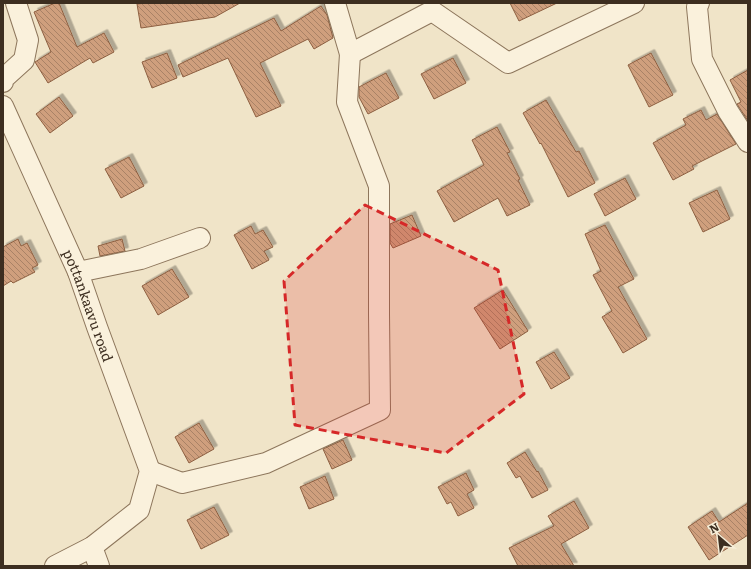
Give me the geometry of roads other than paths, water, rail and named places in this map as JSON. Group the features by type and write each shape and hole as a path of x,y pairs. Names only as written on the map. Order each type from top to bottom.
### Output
{"street":[{"path":"3,82 4,79 24,60 28,40 18,3"},
{"path":"55,566 92,547 139,510 150,471 182,483 266,462 380,410 379,186 347,102 350,54 335,3"},
{"path":"350,54 432,10 508,64 634,3"},
{"path":"699,3 697,6 702,59 728,111 748,142"},
{"name":"pottankaavu road","path":"3,106 78,272 96,327 150,471"},
{"path":"78,272 141,259 200,238"},
{"path":"92,547 99,566"}]}
